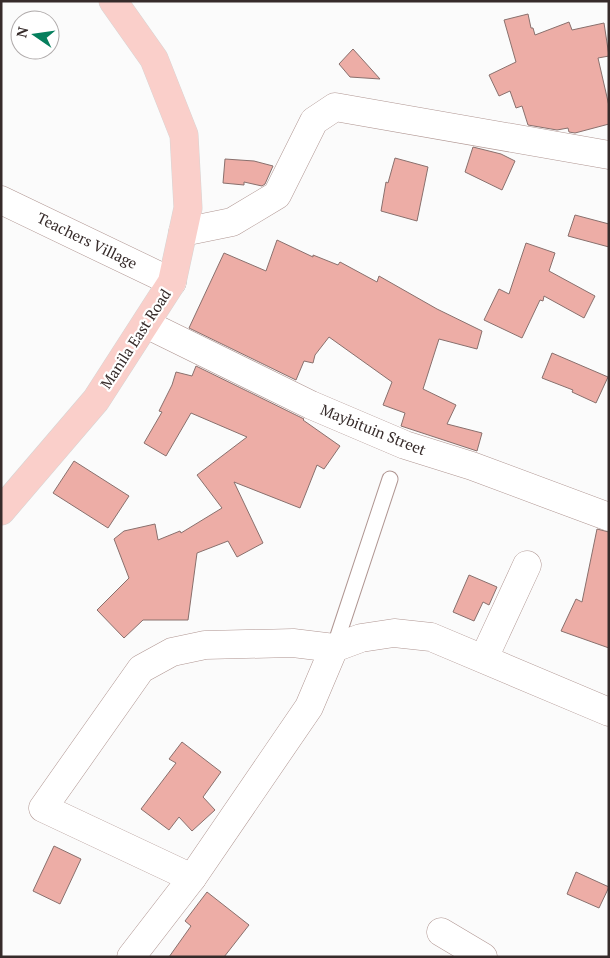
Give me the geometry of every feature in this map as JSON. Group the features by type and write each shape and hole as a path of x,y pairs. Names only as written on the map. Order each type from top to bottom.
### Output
{"main road":[{"name":"Manila East Road","path":"1,511 96,400 146,324 172,282 183,232 188,208 184,135 154,59 113,1"}],"street":[{"path":"183,232 232,222 277,195 314,121 335,107 609,155"},
{"name":"Teachers Village","path":"1,200 172,282"},
{"name":"Maybituin Street","path":"146,324 311,405 405,445 472,466 609,517"},
{"path":"484,658 527,565"},
{"path":"192,878 43,808 141,669 172,652 205,644 293,642 334,648 361,638 394,633 431,637 609,712"},
{"path":"131,957 192,878 309,707 334,648"},
{"path":"441,932 483,957"}],"lane":[{"path":"334,648 390,478"}],"building":[{"path":"528,14 531,28 533,28 535,35 569,22 572,30 604,23 609,56 598,58 609,106 609,124 575,133 569,132 568,128 557,130 528,125 522,106 516,108 510,91 499,96 489,75 516,62 504,20"},
{"path":"353,49 380,79 350,77 339,64"},
{"path":"473,147 501,154 515,161 502,190 465,172"},
{"path":"395,158 428,167 417,221 381,211 386,182 388,183"},
{"path":"225,159 254,161 273,166 265,184 262,186 244,182 244,185 223,183"},
{"path":"575,215 609,224 609,247 568,236"},
{"path":"277,240 313,257 313,255 338,265 340,262 377,282 379,276 437,309 482,331 477,349 439,339 423,389 456,405 447,424 482,433 477,451 401,426 405,413 383,405 392,382 329,337 315,355 313,363 304,361 296,380 189,328 224,253 266,271"},
{"path":"526,243 555,253 549,271 595,296 584,318 544,296 543,301 540,300 522,338 484,320 499,289 509,294"},
{"path":"552,353 608,377 596,403 572,392 573,390 542,378"},
{"path":"196,366 304,419 340,446 324,469 317,465 300,508 234,482 263,543 237,557 228,541 197,553 188,620 143,620 124,638 97,610 129,578 114,539 124,531 155,524 158,540 180,531 181,533 222,508 197,475 247,437 191,413 166,456 144,443 162,412 159,411 172,385 176,372 192,376"},
{"path":"74,461 129,496 108,528 53,493"},
{"path":"597,529 609,532 609,648 561,631 576,599 582,602"},
{"path":"469,575 497,587 489,605 483,602 474,621 453,612"},
{"path":"182,742 221,772 203,797 215,810 192,831 179,817 169,830 141,809 176,763 169,759"},
{"path":"54,846 81,859 60,904 33,891"},
{"path":"576,872 609,887 599,908 567,894"},
{"path":"207,892 249,925 224,957 169,957 191,926 185,921"}]}
